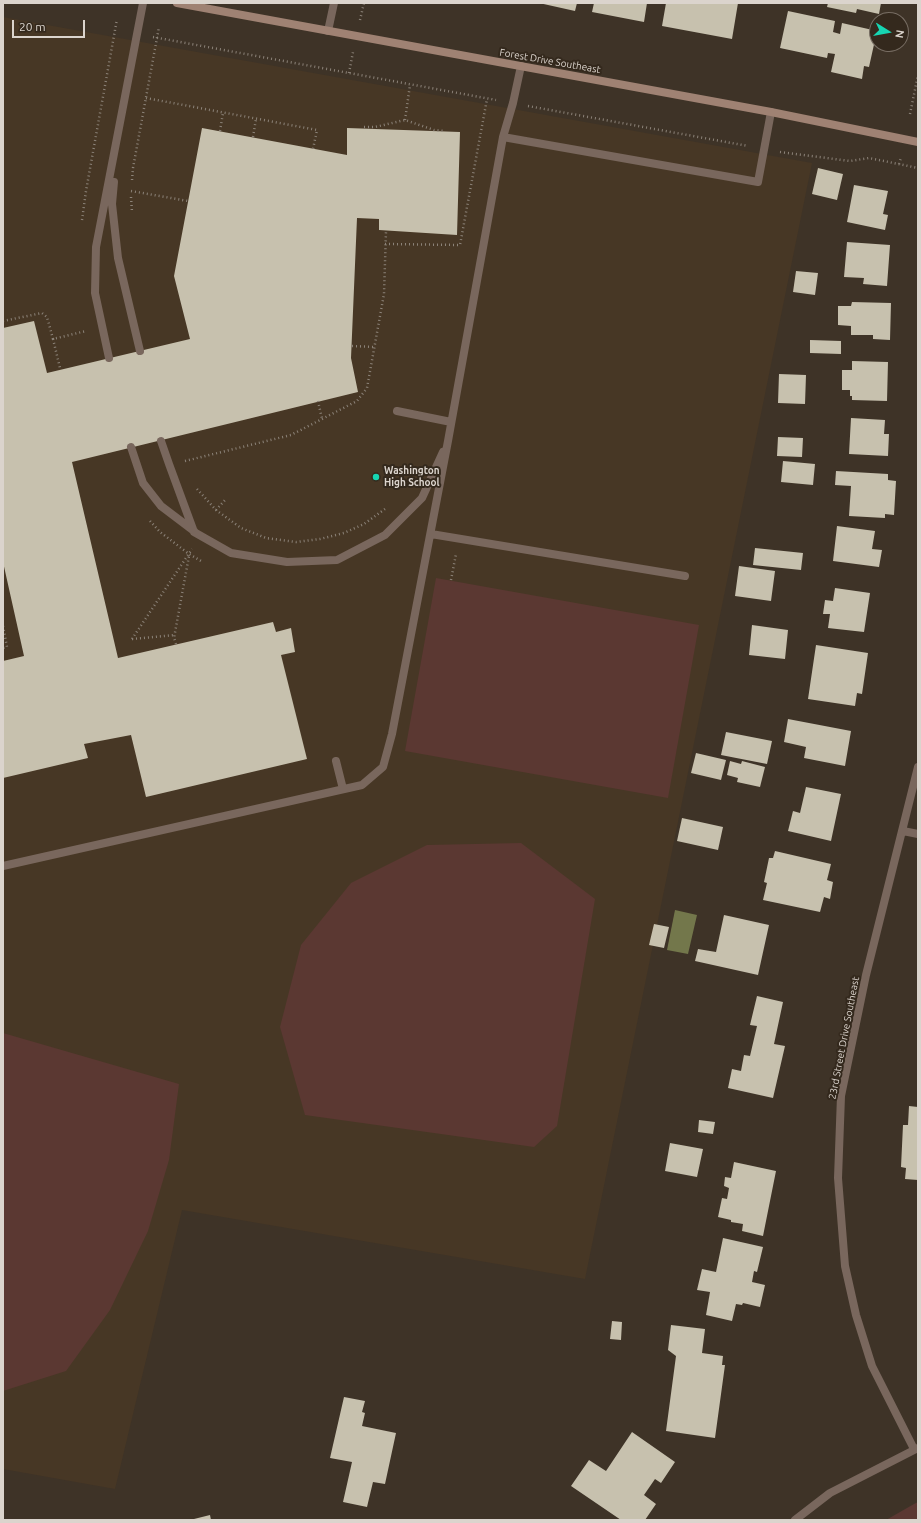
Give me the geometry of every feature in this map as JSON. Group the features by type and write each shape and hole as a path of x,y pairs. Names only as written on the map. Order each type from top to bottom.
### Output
{"street":[{"path":"109,358 95,293 96,247 143,3"},
{"name":"Forest Drive Southeast","path":"177,3 771,112 918,142"},
{"path":"328,31 334,3"},
{"path":"3,866 362,785 383,767 392,734 431,534 503,137 513,104 521,66"},
{"path":"503,137 758,182 771,112"},
{"path":"116,149 112,204 118,258 140,351"},
{"path":"397,411 451,422"},
{"path":"161,441 198,534"},
{"path":"131,447 143,483 161,506 198,534 231,553 287,562 337,560 385,535 422,498 448,441"},
{"path":"431,534 685,576"},
{"path":"336,761 343,789"},
{"name":"23rd Street Drive Southeast","path":"916,1448 872,1366 856,1314 845,1266 838,1178 841,1096 866,975 918,767"},
{"path":"903,831 918,834"},
{"path":"795,1520 830,1493 916,1448"}],"path":[{"path":"131,183 159,27"},
{"path":"153,37 764,150 850,160 870,158 918,168"},
{"path":"910,114 918,75"},
{"path":"405,120 410,85"},
{"path":"146,98 317,130 313,149"},
{"path":"385,244 460,245 486,99"},
{"path":"220,131 223,112"},
{"path":"253,137 256,119"},
{"path":"364,127 375,127 405,120 434,130 444,131"},
{"path":"899,164 901,158"},
{"path":"132,218 131,191 188,201"},
{"path":"185,461 291,435 358,401 367,388 384,294 386,231"},
{"path":"3,321 42,313 47,317 60,368"},
{"path":"53,339 102,327"},
{"path":"352,346 374,347"},
{"path":"318,401 322,419"},
{"path":"183,454 186,467"},
{"path":"196,486 200,493 216,510 241,528 266,538 296,542 320,539 344,533 364,524 390,504"},
{"path":"216,510 225,500"},
{"path":"175,635 132,640 189,554 198,534"},
{"path":"451,580 456,549"},
{"path":"176,644 174,638 189,554"},
{"path":"3,626 7,647 3,648"}],"shaded area":[{"name":"Washington High School","path":"3,17 812,163 585,1279 182,1210 115,1489 3,1469"},
{"path":"436,578 699,625 668,798 405,751"},
{"path":"521,843 595,899 557,1126 534,1147 305,1115 280,1027 301,945 351,883 427,845"},
{"path":"675,910 697,915 688,954 667,950"},
{"path":"3,1033 179,1084 169,1160 148,1231 110,1310 66,1371 3,1391"},
{"path":"918,1502 918,1520 886,1520 914,1504"}],"building":[{"path":"539,3 577,3 575,11"},
{"path":"594,3 647,3 644,22 592,12"},
{"path":"666,3 738,3 732,39 662,26"},
{"path":"828,3 881,3 879,12 870,12 857,9 856,13 827,7"},
{"path":"788,11 835,21 833,32 840,34 842,23 869,29 869,52 872,52 869,67 864,66 862,79 831,72 835,54 828,53 827,58 780,48"},
{"path":"202,128 347,155 347,128 460,132 457,235 379,230 379,219 357,218 351,358 358,392 72,462 118,658 273,622 276,632 291,628 295,652 281,655 307,759 146,797 131,735 84,744 88,758 3,778 3,661 24,656 3,562 3,328 34,321 47,373 190,339 174,276"},
{"path":"818,168 843,174 837,200 812,194"},
{"path":"854,185 888,191 883,214 888,215 885,230 847,222"},
{"path":"847,242 890,245 887,286 863,284 864,278 844,277"},
{"path":"796,271 818,273 815,295 793,292"},
{"path":"852,302 891,303 890,340 873,339 873,335 851,335 851,326 838,325 838,306 851,306"},
{"path":"810,340 841,341 841,354 810,353"},
{"path":"852,361 888,362 887,401 852,400 850,390 842,390 842,370 852,370"},
{"path":"779,374 806,375 805,404 778,403"},
{"path":"851,418 885,420 884,434 889,434 888,456 849,454"},
{"path":"778,437 803,438 802,457 777,456"},
{"path":"783,461 815,464 813,485 781,482"},
{"path":"836,471 888,474 888,480 896,481 894,515 885,514 885,518 849,516 851,486 835,485"},
{"path":"837,526 875,531 872,549 882,550 879,567 833,561"},
{"path":"755,548 803,553 801,570 753,565"},
{"path":"739,566 775,571 771,601 735,596"},
{"path":"835,588 870,593 864,632 828,628 830,614 823,614 825,600 833,601"},
{"path":"752,625 788,630 785,659 749,655"},
{"path":"816,645 868,653 862,694 857,693 855,706 808,699"},
{"path":"788,719 851,731 845,766 804,758 806,747 784,742"},
{"path":"726,732 772,741 767,764 721,755"},
{"path":"696,753 726,760 721,780 691,773"},
{"path":"730,761 741,764 742,761 765,767 760,787 737,782 738,778 727,775"},
{"path":"806,787 841,794 831,841 788,831 793,811 800,813"},
{"path":"682,818 723,827 718,850 677,841"},
{"path":"775,851 831,864 827,880 833,882 830,899 824,897 820,912 763,900 767,883 764,882 769,858 773,858"},
{"path":"724,915 769,925 758,975 695,961 698,949 716,952"},
{"path":"654,924 669,927 664,948 649,945"},
{"path":"757,996 783,1002 774,1044 785,1046 773,1098 728,1088 732,1069 741,1071 744,1055 750,1056 757,1026 750,1025"},
{"path":"909,1106 918,1107 918,1180 905,1179 906,1168 901,1167 903,1125 908,1125"},
{"path":"699,1120 715,1122 713,1134 698,1132"},
{"path":"670,1143 703,1149 697,1177 665,1171"},
{"path":"734,1162 776,1171 763,1236 742,1231 743,1224 731,1222 731,1220 718,1217 722,1198 727,1199 729,1188 724,1186 725,1177 731,1178"},
{"path":"723,1238 763,1247 757,1272 754,1271 752,1282 765,1285 760,1307 743,1303 742,1305 736,1304 732,1321 706,1315 710,1292 697,1290 702,1269 716,1272"},
{"path":"612,1321 622,1322 621,1340 610,1339"},
{"path":"671,1325 705,1329 702,1353 723,1356 722,1365 725,1365 715,1438 666,1431 676,1356 668,1350"},
{"path":"344,1397 365,1401 362,1412 365,1413 362,1426 396,1433 385,1484 373,1482 367,1507 343,1502 352,1462 330,1458"},
{"path":"632,1432 675,1462 661,1483 655,1479 644,1495 656,1504 645,1520 621,1520 571,1486 589,1460 606,1471"},
{"path":"210,1515 211,1520 194,1520 194,1519"}],"place":[{"name":"Washington High School","path":"376,477"}]}
